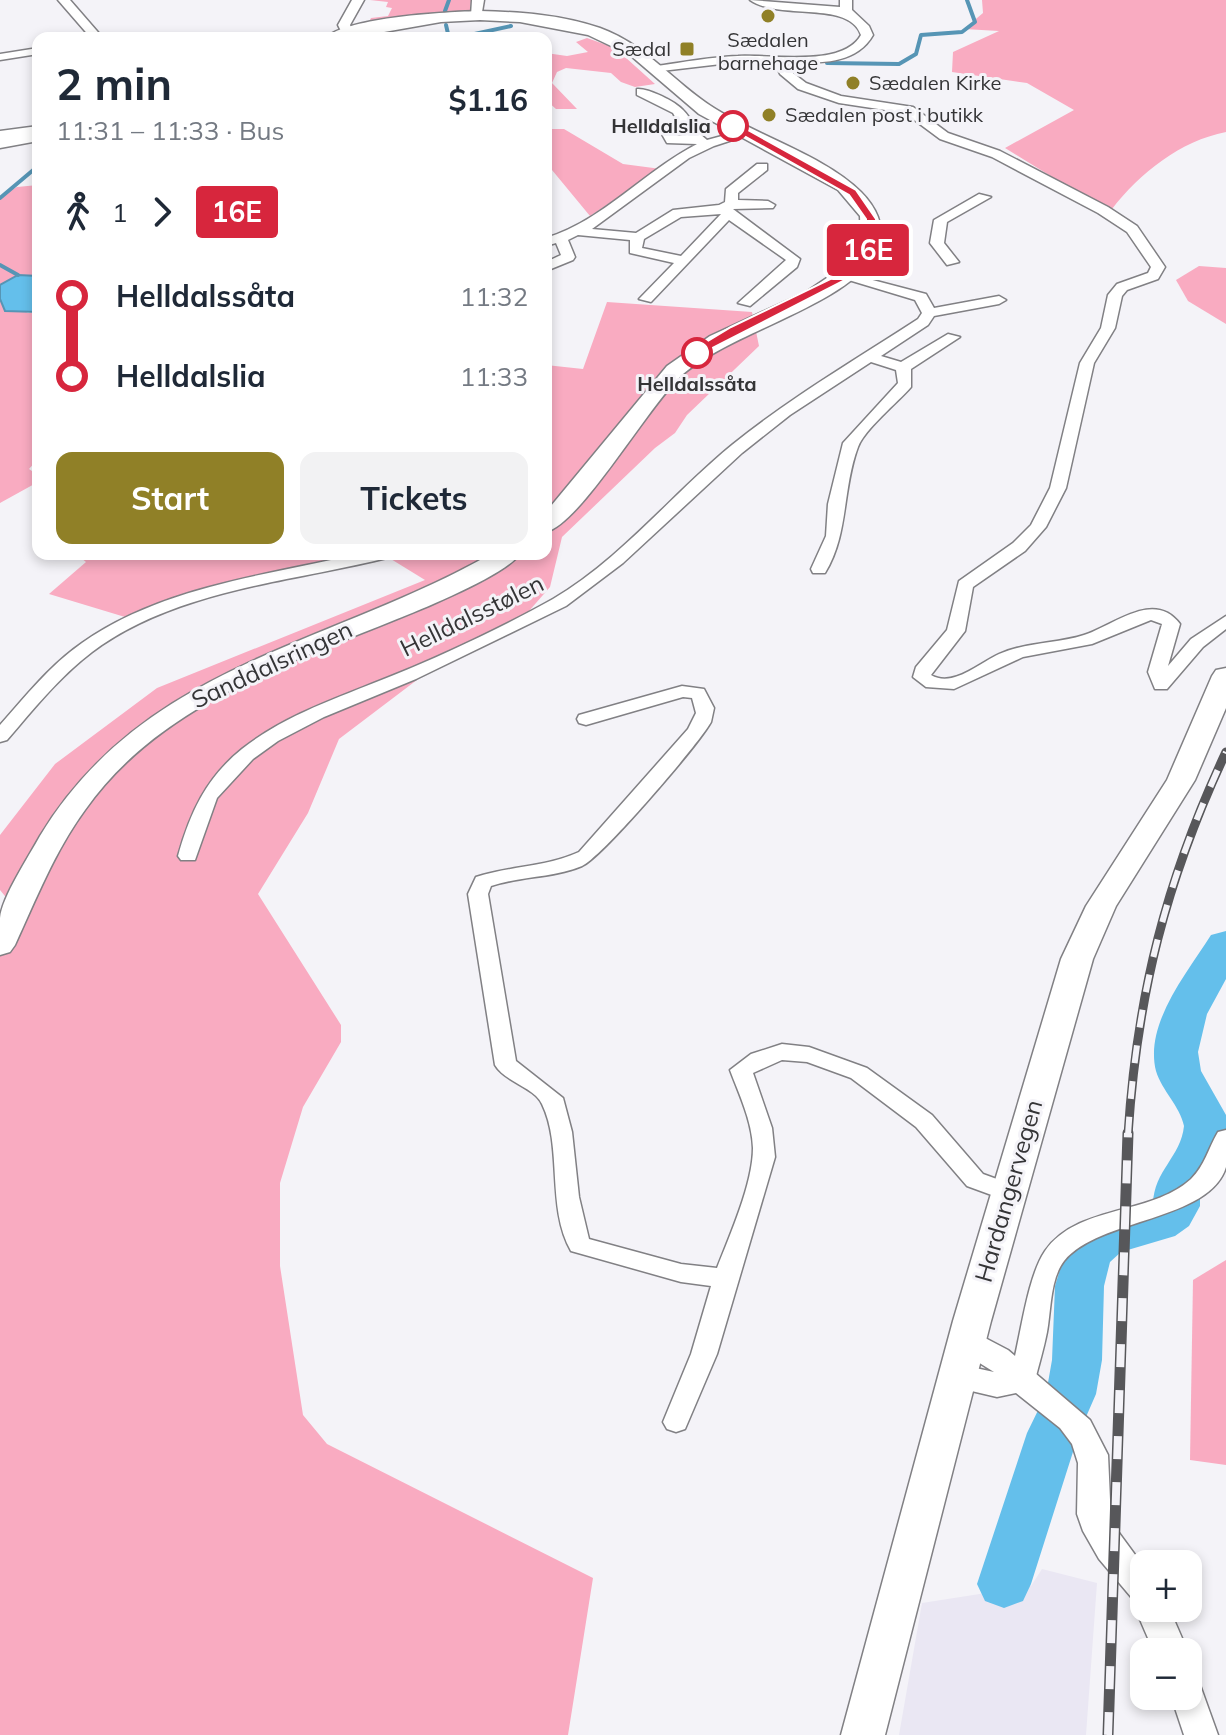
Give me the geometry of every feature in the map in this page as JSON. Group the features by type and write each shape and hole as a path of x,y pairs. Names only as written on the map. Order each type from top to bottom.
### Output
{"main road":[{"path":"356,32 477,8 585,30 626,45 691,101 831,178 862,202 871,219 872,238 863,258 847,275 719,338 669,374 641,403 578,494 552,519"},
{"path":"0,143 32,135"},
{"name":"Sanddalsringen","path":"0,945 73,805 108,764 138,737 228,680 446,589 497,560"},
{"name":"Hardangervegen","path":"863,1735 957,1376 1077,959 1101,906 1181,780 1226,676"}],"street":[{"path":"64,0 92,32"},
{"path":"341,32 358,0"},
{"path":"657,70 742,58 834,56 861,46 866,40 865,28 846,6 778,8 756,0"},
{"path":"0,57 32,52"},
{"path":"780,59 784,72 819,94 909,110 944,136 996,154 1103,210 1132,229 1158,267 1153,276 1122,287 1115,295 1108,328 1089,356 1058,488 1038,527 1019,547 965,585 956,631 922,671 922,677 928,682 950,685 1008,656 1087,640 1141,615 1155,614 1167,618 1171,624 1157,672 1161,685 1197,643 1226,621"},
{"path":"641,92 678,111 700,142"},
{"path":"0,135 32,133"},
{"path":"669,140 700,142 748,133"},
{"path":"552,264 568,257 553,240 575,231 700,142"},
{"path":"646,299 684,261 728,208 731,192 762,167"},
{"path":"952,262 936,240 937,229 946,216 984,197"},
{"path":"575,231 638,237 678,213 768,205"},
{"path":"728,208 793,259 792,264 745,303"},
{"path":"638,237 635,250 684,261"},
{"path":"917,246 936,240"},
{"path":"847,275 921,297 929,313"},
{"name":"Helldalsstølen","path":"188,856 200,813 209,796 246,755 317,713 410,675 560,602 617,559 736,450 923,322 929,313 999,300"},
{"path":"870,357 903,367 953,337"},
{"path":"819,569 834,536 836,504 851,443 903,389 906,384 903,367"},
{"path":"1,734 76,658 99,639 135,620 178,604 346,560"},
{"path":"586,719 682,691 698,693 705,704 706,718 586,856 565,868 498,876 483,882 478,894 506,1065 552,1098 561,1132 567,1197 579,1245 681,1273 725,1278"},
{"path":"676,1422 704,1354 725,1278 736,1257 765,1151 757,1113 741,1070 759,1059 782,1052 809,1055 859,1073 924,1121 975,1180 1008,1192"},
{"path":"1032,1388 1036,1327 1044,1278 1054,1257 1067,1242 1091,1229 1134,1217 1177,1196 1211,1173 1226,1138"},
{"path":"968,1341 1014,1368 1032,1388 1075,1422 1085,1437 1095,1471 1094,1519 1101,1535 1130,1573"},
{"path":"957,1376 997,1385 1032,1388"},
{"path":"1193,1710 1201,1735"}],"shaded area":[{"path":"370,0 471,0 470,10 368,24 371,18 388,16 392,8 386,7 388,2"},
{"path":"982,0 1226,0 1226,132 1193,143 1162,160 1135,183 1112,209 1093,202 1005,148 1074,110 1027,83 952,72 953,52 999,31 964,29 983,13"},
{"path":"587,38 615,48 655,84 635,87 621,82 611,73 566,68 557,72 552,83 552,54 567,56 588,52 576,42"},
{"path":"552,83 577,109 556,109 552,105"},
{"path":"552,129 564,129 623,164 661,169 590,216 552,170"},
{"path":"32,186 32,276 18,275 0,285 0,196 17,187"},
{"path":"1199,266 1226,268 1226,324 1188,301 1176,280"},
{"path":"0,299 32,313 32,466 29,469 32,471 32,485 0,503"},
{"path":"607,302 752,312 759,346 687,415 675,433 655,448 562,537 550,587 515,627 438,664 339,739 308,813 258,894 341,1025 341,1042 303,1107 280,1183 280,1266 303,1415 327,1444 593,1578 568,1735 0,1735 0,923 9,901 0,890 0,835 55,764 157,688 425,580 392,560 552,560 552,366 583,369"},
{"path":"84,560 369,560 125,617 49,594 86,562"},
{"path":"1226,1260 1226,1465 1190,1460 1193,1280"},
{"path":"1042,1569 1097,1583 1086,1735 899,1735 922,1603 1031,1586"}],"water":[{"path":"18,275 32,276 32,312 5,311 0,299 0,285"}],"waterway":[{"path":"445,11 449,0"},
{"path":"827,63 899,64 916,54 921,35 962,32 975,22 967,0"},
{"path":"446,25 448,32"},
{"path":"484,32 511,26"},
{"path":"0,198 32,171"},
{"path":"0,265 18,275"},
{"path":"1004,1584 1053,1433 1071,1394 1077,1360 1080,1286 1088,1256 1095,1246 1114,1235 1158,1224 1168,1218 1176,1206 1177,1185 1204,1140 1205,1120 1179,1071 1176,1052 1186,1014 1226,945"}],"railway":[{"path":"1128,1135 1139,1034 1158,939 1187,846 1226,752"},
{"path":"1108,1735 1128,1133"}],"bus line":[{"name":"16E","path":"697,353 719,338 810,296 847,275 863,258 872,238 871,219 853,193 733,126"}],"place":[{"name":"Sædalen barnehage","path":"768,16"},
{"name":"Sædal","path":"687,49"},
{"name":"Sædalen Kirke","path":"853,83"},
{"name":"Sædalen post i butikk","path":"769,115"},
{"name":"Helldalslia","path":"733,126"},
{"name":"Helldalssåta","path":"697,353"}]}
